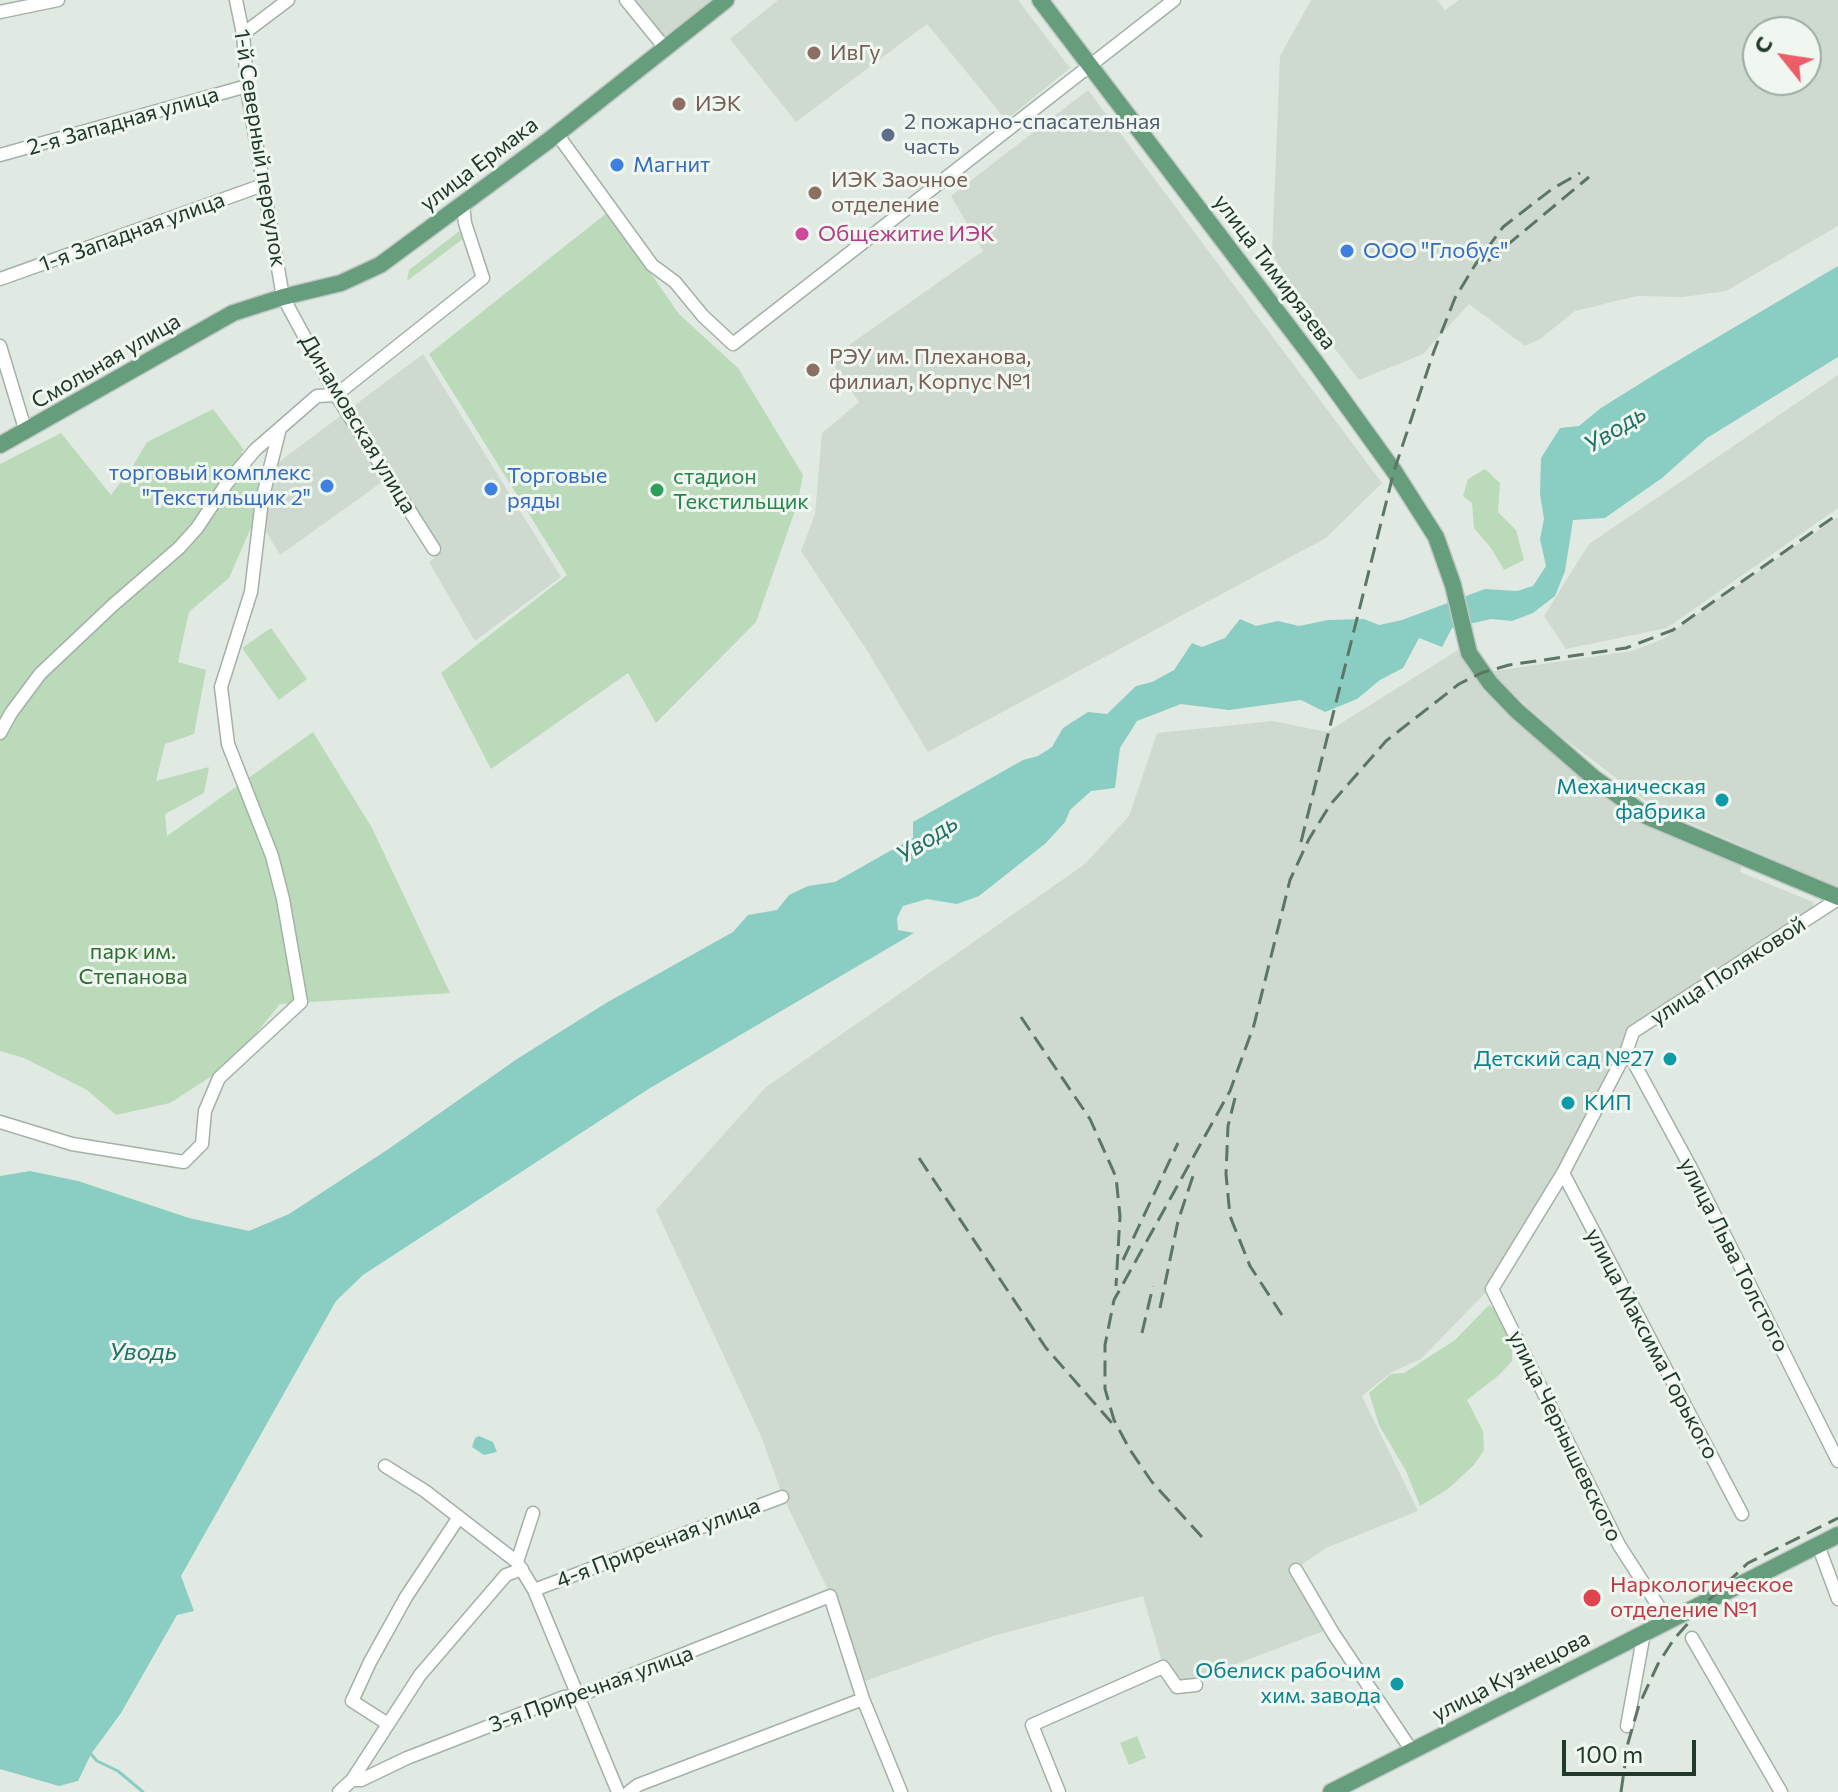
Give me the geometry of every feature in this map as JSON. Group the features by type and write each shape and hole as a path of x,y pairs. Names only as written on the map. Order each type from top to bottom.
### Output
{"main road":[{"name":"улица Ермака","path":"233,313 283,297 324,289 360,275 398,253 557,134 726,0"},
{"name":"улица Тимирязева","path":"1040,0 1371,436 1436,537 1453,585 1469,653 1490,683 1525,718 1618,798 1648,817 1838,898"},
{"name":"Смольная улица","path":"0,445 233,313"},
{"name":"улица Кузнецова","path":"1331,1792 1358,1786 1412,1751 1838,1535"}],"street":[{"path":"0,12 58,0"},
{"name":"1-й Северный переулок","path":"236,0 247,86 283,297"},
{"path":"242,30 274,0"},
{"path":"242,30 288,0"},
{"path":"626,0 665,48"},
{"path":"557,134 652,265 675,282 703,316 733,344 1174,0"},
{"name":"2-я Западная улица","path":"0,155 247,86"},
{"name":"1-я Западная улица","path":"0,279 263,185"},
{"path":"0,733 40,674 197,528 241,464 317,396 336,395 483,278 465,223 463,205"},
{"name":"Динамовская улица","path":"283,297 336,395 434,549"},
{"path":"0,346 26,432"},
{"path":"0,1122 72,1144 184,1162 202,1144 205,1111 219,1078 301,1002 283,899 272,856 228,744 221,687 251,592 262,500 279,432"},
{"name":"улица Поляковой","path":"1492,1289 1563,1173 1627,1050 1633,1032 1820,913 1838,898"},
{"name":"улица Льва Толстого","path":"1627,1050 1691,1168 1838,1461"},
{"name":"улица Максима Горького","path":"1563,1173 1742,1514"},
{"name":"улица Чернышевского","path":"1492,1289 1619,1545 1668,1621"},
{"path":"385,1466 425,1491 520,1566 534,1590 618,1792"},
{"name":"4-я Приречная улица","path":"534,1590 782,1497"},
{"path":"339,1792 352,1780 420,1675 506,1575 520,1566 533,1513"},
{"path":"388,1724 352,1701 406,1597 459,1517"},
{"path":"1818,1545 1838,1599"},
{"path":"1296,1570 1333,1633 1412,1751"},
{"name":"3-я Приречная улица","path":"352,1780 361,1780 407,1758 564,1697 578,1696 830,1596 863,1699"},
{"path":"1627,1726 1644,1633"},
{"path":"1692,1638 1781,1792"},
{"path":"1059,1792 1032,1725 1163,1667 1177,1687 1196,1685"},
{"path":"629,1792 638,1785 863,1699 901,1792"}],"shaded area":[{"path":"634,0 712,0 664,38"},
{"name":"ИвГу","path":"778,0 1018,0 1070,68 1006,120 927,24 796,122 730,39"},
{"path":"1311,0 1437,0 1445,10 1459,0 1838,0 1838,226 1726,291 1683,297 1637,296 1575,311 1540,339 1525,346 1469,304 1423,354 1359,380 1325,336 1272,254 1280,56"},
{"path":"1088,90 1382,483 1326,538 928,752 868,652 801,551 815,514 822,433 859,402 829,359 983,251 951,196"},
{"path":"423,354 561,577 475,641 429,562 443,550 392,475 280,555 260,521 271,468"},
{"path":"1838,375 1838,508 1667,628 1566,649 1544,616 1589,544"},
{"path":"1838,517 1838,888 1654,807 1557,733 1488,672 1632,651 1663,639"},
{"path":"1461,648 1621,802 1743,860 1740,872 1813,902 1813,913 1631,1031 1562,1172 1491,1287 1421,1359 1392,1372 1362,1396 1418,1511 1326,1548 1294,1570 1329,1629 1202,1677 1196,1684 1177,1686 1163,1666 1143,1596 993,1636 859,1683 831,1596 783,1497 761,1436 656,1210 766,1087 1085,864 1129,816 1157,733 1273,721 1327,732"}],"green space":[{"name":"стадион Текстильщик","path":"608,212 679,314 738,368 803,475 797,505 756,622 656,723 628,673 491,769 441,673 567,575 429,354"},
{"path":"462,229 468,235 407,281 409,270"},
{"name":"парк им. Степанова","path":"213,409 244,450 241,452 248,464 266,475 253,523 229,578 189,612 178,662 206,670 194,734 165,744 156,781 209,767 204,793 165,814 167,836 313,732 372,828 450,993 280,1004 232,1063 170,1103 116,1115 87,1090 24,1058 0,1051 0,464 61,433 111,495 147,442"},
{"path":"1485,469 1500,483 1498,512 1516,530 1524,560 1504,570 1474,528 1472,503 1463,496 1468,479"},
{"path":"271,628 307,679 279,700 242,648"},
{"path":"1489,1305 1500,1313 1512,1346 1512,1361 1467,1400 1483,1431 1484,1450 1474,1465 1448,1489 1420,1506 1406,1471 1379,1425 1369,1393 1391,1374 1404,1373 1455,1340"},
{"path":"1137,1736 1146,1758 1129,1765 1120,1743"}],"water":[{"name":"Уводь","path":"1838,266 1838,357 1707,438 1662,478 1605,518 1573,520 1565,571 1555,596 1533,613 1512,621 1491,619 1452,628 1442,647 1419,638 1403,668 1380,680 1357,699 1325,712 1301,700 1229,710 1181,704 1137,721 1120,748 1115,788 1091,791 1070,810 1065,822 1046,843 979,896 957,904 927,899 903,906 897,918 898,930 914,933 650,1088 363,1275 336,1301 181,1576 194,1611 177,1615 121,1713 91,1754 78,1781 59,1786 0,1769 0,1176 30,1171 78,1181 189,1218 249,1231 289,1214 517,1059 606,1003 733,932 748,915 777,910 789,895 808,886 835,882 913,838 913,822 1023,760 1038,756 1052,747 1063,728 1088,712 1107,714 1136,686 1152,682 1174,670 1192,643 1202,647 1225,638 1240,619 1256,626 1278,621 1299,626 1328,620 1364,619 1379,625 1402,620 1485,589 1517,591 1533,586 1546,566 1540,539 1544,519 1540,494 1541,458 1560,428 1579,426 1601,408 1657,373"},
{"path":"479,1436 493,1442 497,1452 484,1455 472,1447"}],"waterway":[{"path":"91,1754 143,1792"}],"railway":[{"path":"1301,842 1394,471 1455,298 1503,227 1552,189 1580,173"},
{"path":"1488,261 1589,177"},
{"path":"1202,1537 1152,1482 1114,1420 1105,1389 1105,1345 1114,1300 1230,1091 1254,1025 1290,880 1309,839 1330,805 1386,741 1459,684 1481,673 1509,665 1626,648 1673,630 1838,514"},
{"path":"1021,1017 1090,1119 1116,1177 1120,1216 1116,1286"},
{"path":"1235,1098 1228,1126 1226,1174 1230,1216 1250,1266 1282,1315"},
{"path":"1123,1260 1178,1143"},
{"path":"919,1158 1046,1348 1112,1423"},
{"path":"1160,1308 1178,1221 1193,1176"},
{"path":"1142,1333 1153,1286"},
{"path":"1621,1792 1628,1743 1639,1705 1658,1664 1674,1639 1748,1563 1838,1518"}],"place":[{"name":"ИвГу","path":"814,53"},
{"name":"ИЭК","path":"679,104"},
{"name":"2 пожарно-спасательная часть","path":"888,135"},
{"name":"Магнит","path":"617,165"},
{"name":"ИЭК Заочное отделение","path":"815,193"},
{"name":"Общежитие ИЭК","path":"802,234"},
{"name":"ООО \"Глобус\"","path":"1347,251"},
{"name":"РЭУ им. Плеханова, филиал, Корпус №1","path":"813,370"},
{"name":"торговый комплекс \"Текстильщик 2\"","path":"327,486"},
{"name":"Торговые ряды","path":"491,489"},
{"name":"стадион Текстильщик","path":"657,490"},
{"name":"Механическая фабрика","path":"1722,800"},
{"name":"Детский сад №27","path":"1670,1059"},
{"name":"КИП","path":"1568,1103"},
{"name":"Наркологическое отделение №1","path":"1592,1598"},
{"name":"Обелиск рабочим хим. завода","path":"1397,1684"}]}
